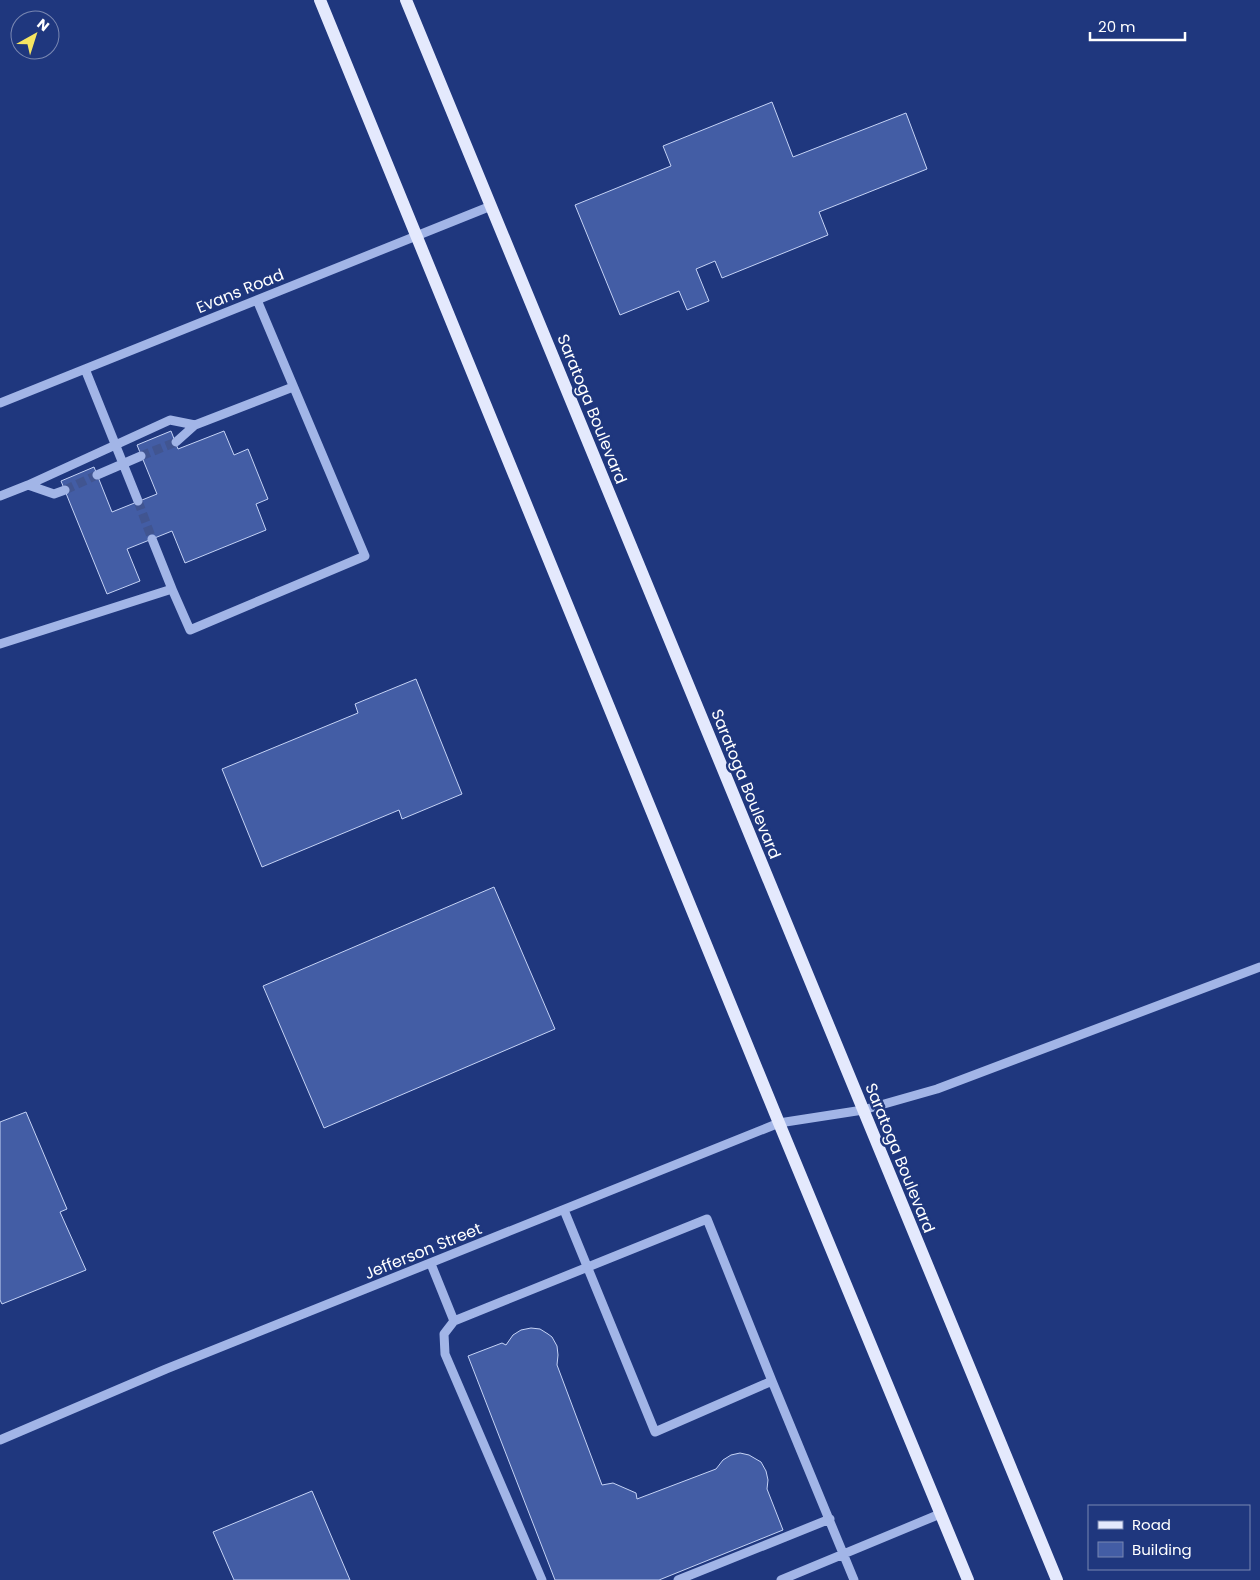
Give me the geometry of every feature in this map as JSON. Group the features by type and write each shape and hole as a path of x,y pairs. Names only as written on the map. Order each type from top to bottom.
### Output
{"main road":[{"path":"320,0 968,1580"},
{"name":"Saratoga Boulevard","path":"406,0 1057,1580"}],"street":[{"name":"Evans Road","path":"0,403 418,237 491,206"},
{"path":"152,539 190,630 365,556 257,300"},
{"path":"85,370 138,501"},
{"path":"176,442 194,425 293,387"},
{"path":"0,496 170,420 194,425"},
{"path":"97,475 142,456"},
{"path":"28,485 54,494 65,490"},
{"path":"0,644 172,589"},
{"name":"Jefferson Street","path":"0,1440 166,1370 779,1122 863,1110 937,1089 1260,966"},
{"path":"564,1210 655,1432 772,1381"},
{"path":"542,1580 445,1354 444,1334 454,1320 707,1219 854,1580"},
{"path":"431,1264 454,1320"},
{"path":"781,1580 940,1514"},
{"path":"678,1580 830,1520"}],"building":[{"path":"772,102 793,157 906,113 927,169 819,212 828,235 722,278 715,261 696,269 709,301 687,310 679,291 620,315 575,205 671,166 663,146"},
{"path":"171,431 178,449 224,431 234,455 248,449 268,499 256,504 266,530 185,563 172,531 127,549 140,581 107,594 61,481 94,467 112,512 157,494 137,445"},
{"path":"416,679 462,794 402,819 399,810 262,867 222,769 358,713 355,704"},
{"path":"494,887 555,1029 324,1128 263,986"},
{"path":"26,1112 67,1209 60,1212 86,1270 2,1304 0,1300 0,1122"},
{"path":"540,1329 548,1334 557,1346 557,1365 602,1485 613,1483 636,1493 637,1499 716,1469 723,1460 731,1455 740,1453 749,1455 761,1462 766,1471 767,1489 783,1530 659,1580 555,1580 468,1356 502,1343 506,1345 513,1335 521,1330"},
{"path":"312,1491 350,1580 234,1580 213,1532"}],"tunnel":[{"path":"141,456 176,442"},
{"path":"65,490 97,475"},
{"path":"138,501 152,539"}]}
